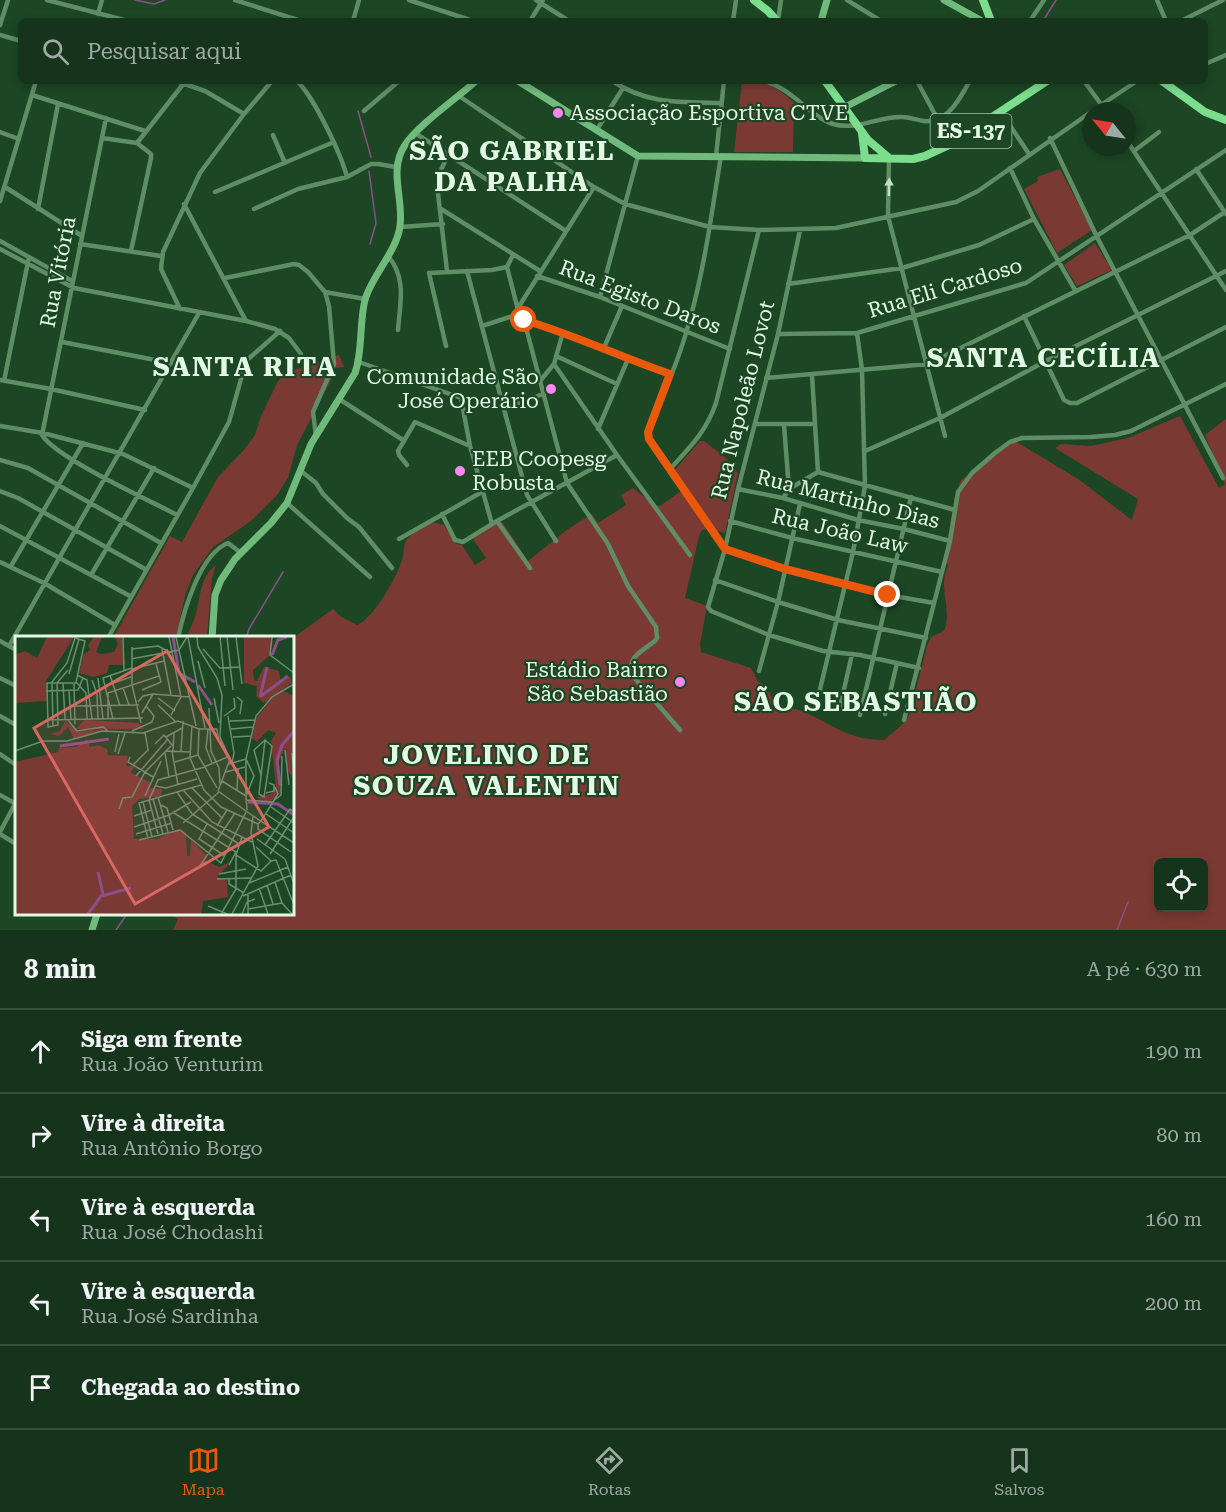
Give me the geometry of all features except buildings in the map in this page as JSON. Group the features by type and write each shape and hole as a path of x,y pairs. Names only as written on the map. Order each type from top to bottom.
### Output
{"main road":[{"path":"754,0 775,18"},
{"path":"983,0 990,18"},
{"path":"827,84 862,133 873,146 888,157"},
{"name":"ES-137","path":"865,158 914,159 925,156 951,144 1043,84"},
{"path":"1166,84 1204,112 1226,120"},
{"path":"862,133 865,158"}],"street":[{"path":"0,24 8,0"},
{"path":"47,0 115,18"},
{"path":"98,14 102,0"},
{"path":"235,0 292,18"},
{"path":"354,18 358,0"},
{"path":"409,0 464,18"},
{"path":"733,18 736,0"},
{"path":"823,18 827,0"},
{"path":"847,0 876,18"},
{"path":"944,0 977,18"},
{"path":"1032,18 1044,0"},
{"path":"1157,0 1165,18"},
{"path":"1187,18 1223,0"},
{"path":"532,18 540,1 565,18"},
{"path":"778,18 779,1"},
{"path":"0,35 18,40"},
{"path":"1208,63 1226,55"},
{"path":"0,201 35,84"},
{"path":"137,143 183,84"},
{"path":"187,84 205,91 244,114"},
{"path":"180,309 161,269 161,256 200,173 269,84"},
{"path":"299,84 334,142 347,177"},
{"path":"364,111 396,84"},
{"path":"212,636 213,606 218,586 225,572 271,524 287,503 316,436 359,362 365,299 388,256 400,227 396,167 405,145 473,84"},
{"path":"523,84 638,156 865,158"},
{"path":"616,84 656,101 721,103"},
{"path":"724,84 710,226 687,332 648,432 651,443 725,549 785,569 888,595 934,603"},
{"path":"770,84 783,89 832,123 856,125 903,117 922,122 937,120 953,109 968,84"},
{"path":"845,107 890,84"},
{"path":"919,84 951,144"},
{"path":"1086,84 1099,102"},
{"path":"1106,102 1132,84"},
{"path":"596,131 622,88"},
{"path":"32,95 145,131"},
{"path":"459,96 594,187 625,204 710,226 759,230 836,228 956,202 978,191 1082,117"},
{"path":"38,209 58,104"},
{"path":"1001,112 1029,154"},
{"name":"Rua Vitória","path":"42,433 106,118"},
{"path":"0,132 19,139"},
{"path":"1136,149 1159,132"},
{"path":"416,133 566,231"},
{"path":"273,135 285,163"},
{"path":"102,138 137,143 151,154 131,251"},
{"path":"1050,138 1097,237 1223,478"},
{"path":"215,192 334,142"},
{"name":"Rua Eli Cardoso","path":"778,334 857,333 1026,283 1226,150"},
{"path":"1136,154 1226,290"},
{"path":"447,271 437,185 448,155"},
{"path":"600,297 638,156"},
{"path":"888,157 888,216 945,436"},
{"path":"254,209 298,189 347,177 371,164 396,167"},
{"path":"1010,168 1034,219 1076,290"},
{"path":"766,378 928,364 1190,235 1225,213 1196,169"},
{"path":"5,187 81,237"},
{"path":"482,326 518,311 594,187"},
{"path":"184,204 246,321"},
{"name":"Rua Egisto Daros","path":"441,209 539,274 730,349"},
{"path":"788,284 902,268 979,245 1034,219"},
{"path":"400,227 443,224"},
{"path":"670,469 706,428 711,419 759,230"},
{"name":"Rua Napoleão Lovot","path":"769,635 711,611 708,604 725,549 730,521 778,334 800,230"},
{"path":"0,241 72,284"},
{"path":"80,244 161,256"},
{"path":"0,249 72,284 180,309 246,321 280,331 289,338 301,354"},
{"path":"513,255 507,267 518,311 524,320 567,483 608,544 628,586 656,627 655,641 633,659 632,675 680,730"},
{"path":"388,256 399,272 398,330"},
{"path":"28,257 2,381 51,389 145,411"},
{"path":"225,278 294,264 308,272 325,292 334,364 312,416 316,436"},
{"path":"446,346 429,276 430,272 492,270 507,267"},
{"path":"466,271 530,503 556,542"},
{"path":"865,451 940,418 1044,362 1226,271"},
{"path":"325,292 365,299"},
{"path":"603,350 621,306"},
{"path":"9,646 199,313"},
{"path":"1023,316 1064,400 1077,403 1226,327"},
{"path":"524,320 564,332 603,350 670,374"},
{"path":"109,636 231,417 244,368 250,356 280,331"},
{"path":"540,381 554,364 564,332"},
{"path":"816,706 828,651 838,620 865,486 862,370 857,333"},
{"path":"62,342 171,363"},
{"path":"556,356 617,384"},
{"path":"598,429 628,359"},
{"path":"359,362 461,398 482,492 495,522 530,568"},
{"path":"554,364 616,455 690,555"},
{"path":"812,375 818,472"},
{"path":"904,720 950,541 958,492 972,473 1010,442 1022,438 1115,435 1131,431 1226,384"},
{"path":"504,409 543,394"},
{"path":"339,399 403,441"},
{"path":"407,465 398,454 411,425 416,422 470,446"},
{"path":"755,424 814,424"},
{"path":"784,425 789,489"},
{"path":"0,426 42,433 120,453 193,488"},
{"path":"42,433 45,440 74,460 177,515"},
{"path":"11,566 83,443"},
{"path":"442,514 455,540 460,542 616,455"},
{"path":"0,460 28,468 161,543"},
{"path":"91,574 154,468"},
{"path":"301,471 316,483 323,494 347,518 359,527 392,568"},
{"path":"783,498 789,489 818,472 955,510"},
{"name":"Rua Martinho Dias","path":"738,489 783,498 858,520 950,541"},
{"path":"0,491 12,495 145,569"},
{"path":"399,539 482,492"},
{"path":"860,715 911,497"},
{"path":"287,503 370,577"},
{"path":"759,671 778,602 800,504"},
{"name":"Rua João Law","path":"730,521 792,538 942,572"},
{"path":"0,526 130,596"},
{"path":"179,636 194,586 214,553 228,543 241,553"},
{"path":"0,562 44,583 115,625"},
{"path":"715,580 838,620 926,638"},
{"path":"769,635 828,651 919,668"},
{"path":"0,641 15,649"},
{"path":"840,707 852,654"},
{"path":"885,714 897,663"},
{"path":"0,678 15,686"},
{"path":"0,716 15,724"},
{"path":"0,754 15,764"},
{"path":"0,795 15,803"},
{"path":"15,806 0,833 15,843"},
{"path":"92,930 97,915"}],"shaded area":[{"path":"742,84 771,86 794,103 793,152 734,152"},
{"path":"1060,169 1092,230 1057,253 1024,189 1038,181 1037,177"},
{"path":"1095,243 1112,270 1077,286 1064,265"},
{"path":"339,355 344,367 334,368 331,380 297,445 288,478 277,495 251,521 213,547 193,575 185,596 176,636 114,636 170,536 182,542 218,477 255,435 261,416 278,381 287,371"},
{"path":"1180,416 1219,488 1225,484 1205,435 1226,419 1226,930 173,930 178,919 172,915 294,915 294,637 333,609 340,616 357,625 364,621 378,606 395,577 408,538 432,522 444,525 456,544 462,545 475,565 486,558 473,539 499,521 503,523 528,561 568,529 592,514 598,523 626,505 621,495 633,488 654,505 660,506 681,491 673,472 700,441 704,441 726,458 738,473 725,533 710,529 702,530 685,598 707,606 700,644 701,652 751,668 758,682 762,683 775,700 783,706 804,712 851,735 884,740 904,723 910,713 927,646 931,637 944,631 947,615 944,583 948,566 944,558 955,496 961,480 1015,441 1078,479 1132,520 1138,499 1055,448 1061,444 1091,446 1128,438"},
{"path":"216,565 212,578 207,636 187,636 204,580"}],"waterway":[{"path":"135,0 154,4 165,0"},
{"path":"1045,18 1056,0"},
{"path":"358,111 371,157"},
{"path":"369,171 376,223 370,244"},
{"path":"247,636 283,572"},
{"path":"1117,930 1128,902"},
{"path":"116,930 126,915"}],"place":[{"name":"Associação Esportiva CTVE","path":"558,113"},
{"name":"Comunidade São José Operário","path":"551,389"},
{"name":"EEB Coopesg Robusta","path":"460,471"},
{"name":"Estádio Bairro São Sebastião","path":"680,682"}],"district":[{"name":"SÃO GABRIEL DA PALHA","path":"512,166"},
{"name":"SANTA CECÍLIA","path":"1044,358"},
{"name":"SANTA RITA","path":"245,367"},
{"name":"SÃO SEBASTIÃO","path":"856,702"},
{"name":"JOVELINO DE SOUZA VALENTIN","path":"487,770"}],"route":[{"path":"524,320 564,332 603,350 670,374 648,432 649,439 725,549 785,569 888,595"}]}
